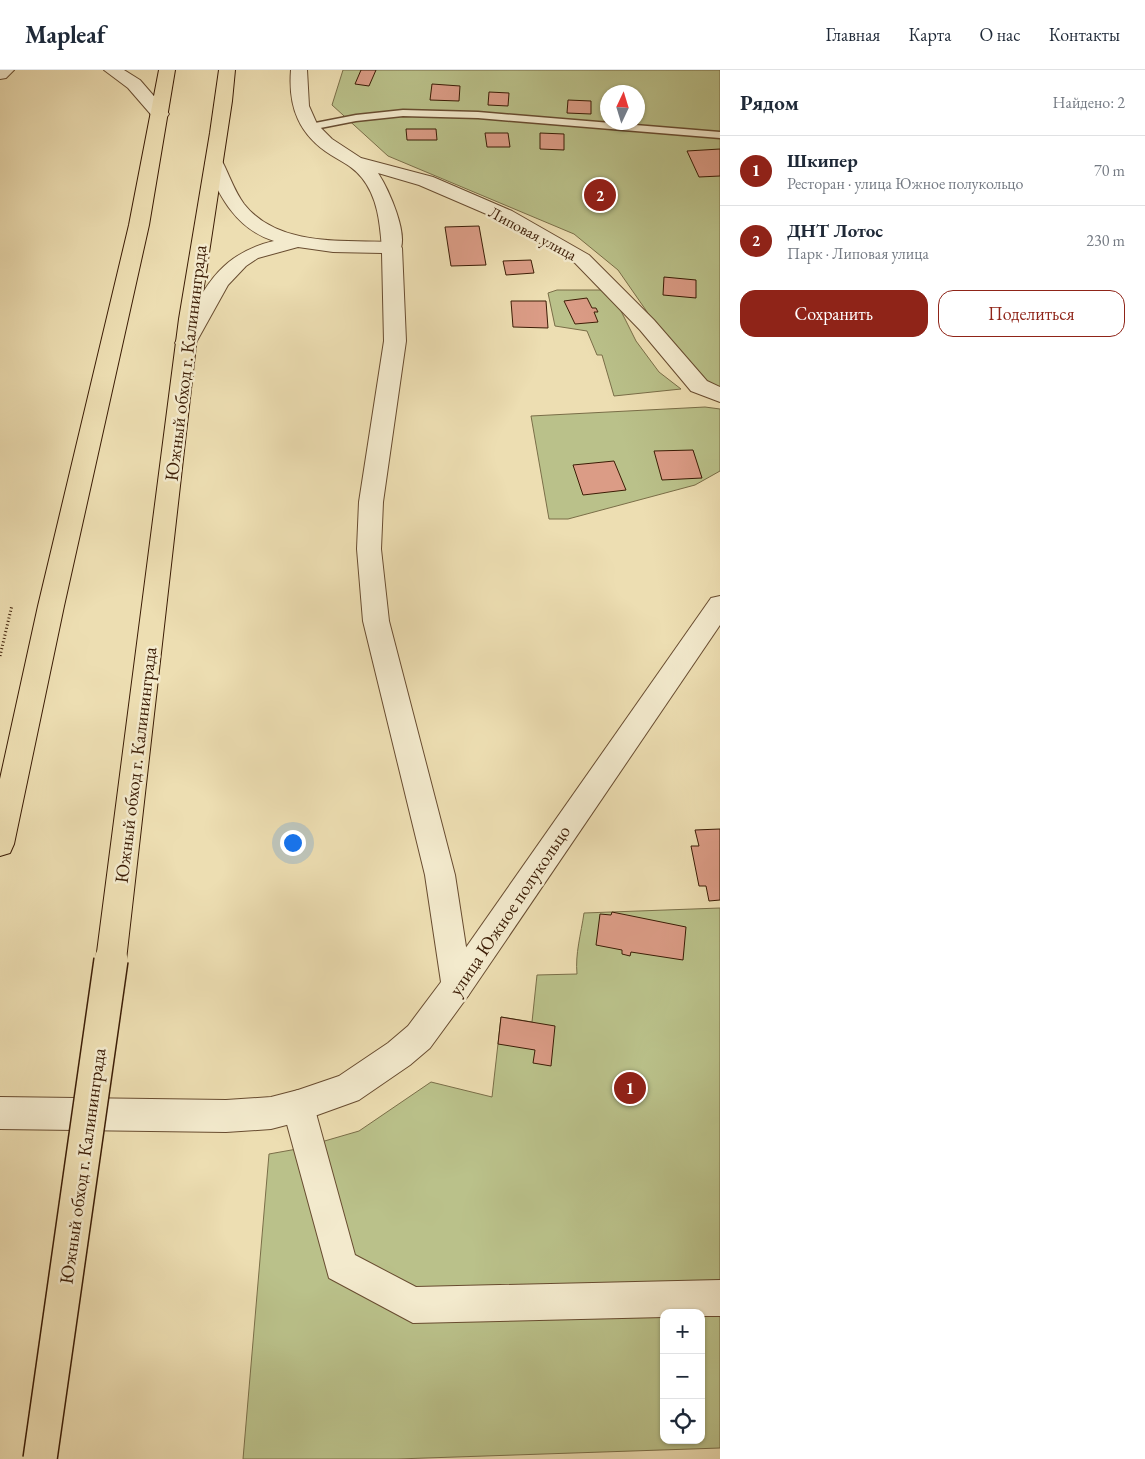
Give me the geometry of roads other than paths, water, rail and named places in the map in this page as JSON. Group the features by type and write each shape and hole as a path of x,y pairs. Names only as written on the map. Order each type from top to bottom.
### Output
{"highway":[{"path":"0,844 51,606 139,225 167,70"},
{"name":"Южный обход г. Калининграда","path":"40,1459 111,960 198,248 222,121 227,70"}],"street":[{"path":"0,74 6,70"},
{"path":"112,70 134,84 160,114"},
{"path":"299,70 298,98 303,118 319,138 357,162 379,189 386,203 392,248 395,341 371,502 369,549 371,584 376,621 440,875 458,986"},
{"path":"214,162 226,190 242,213 262,229 296,242 392,248"},
{"name":"Липовая улица","path":"357,162 426,181 505,215 582,259 647,324 699,386 720,395"},
{"path":"186,343 217,286 230,268 252,253 296,242"},
{"name":"улица Южное полукольцо","path":"0,1113 226,1116 271,1113 348,1089 399,1054 419,1037 458,986 716,618"},
{"path":"298,1106 342,1266 413,1305 720,1298"}],"lane":[{"path":"310,127 356,118 403,113 478,115 720,135"}],"place":[{"name":"ДНТ Лотос","path":"600,195"},
{"name":"Шкипер","path":"630,1088"}]}
